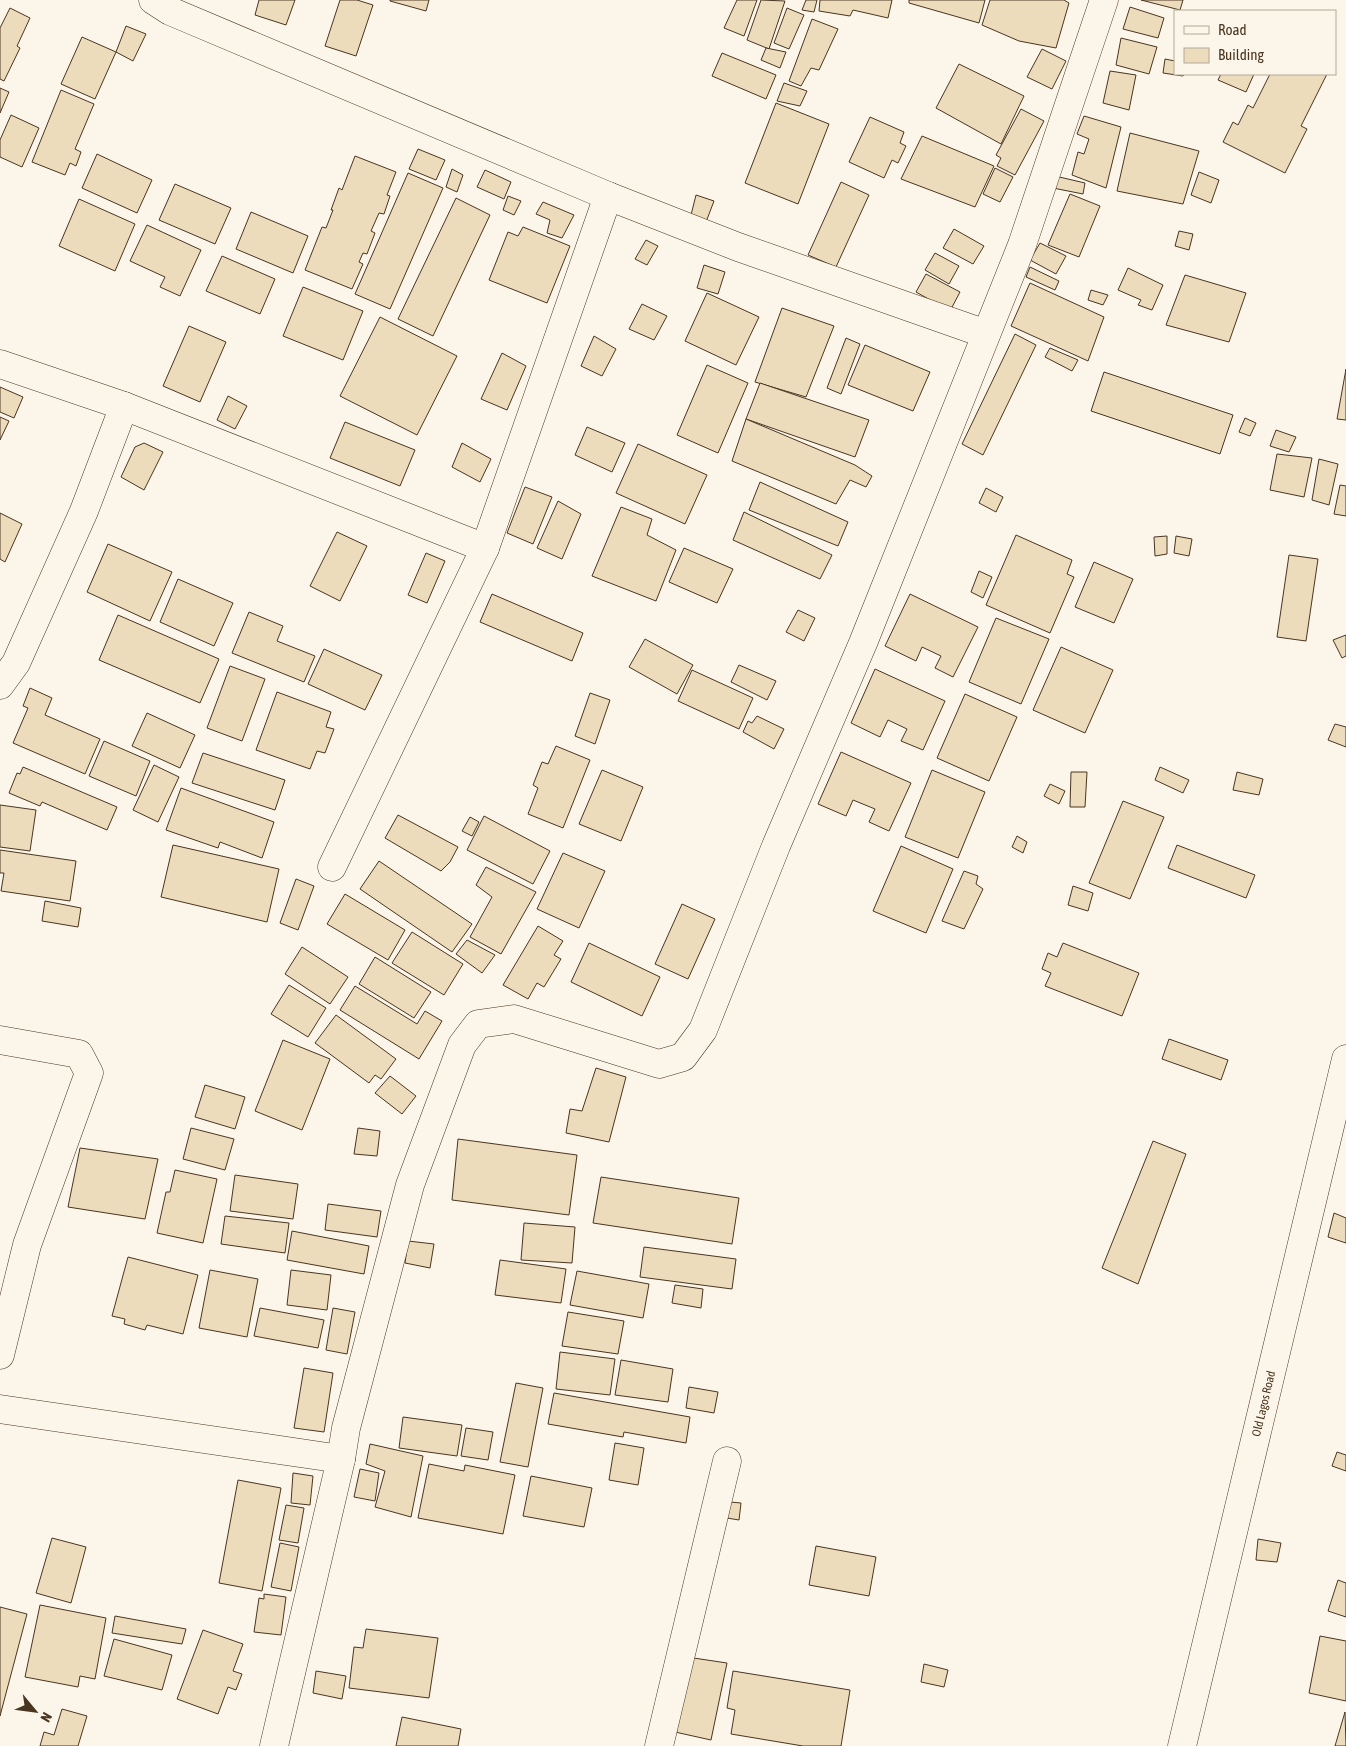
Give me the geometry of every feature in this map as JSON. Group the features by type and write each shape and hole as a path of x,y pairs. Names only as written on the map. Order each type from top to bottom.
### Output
{"street":[{"path":"153,0 170,11 608,196 738,247 986,334"},
{"path":"274,1746 341,1459 346,1428 410,1185 462,1045 478,1024 514,1019 659,1064 683,1057 702,1030 776,846 863,643 1022,244 1104,0"},
{"path":"332,867 485,548 608,196"},
{"path":"0,364 124,406 485,548"},
{"path":"0,685 8,659 84,511 124,406"},
{"path":"0,1040 79,1054 89,1073 27,1245 0,1355"},
{"name":"Old Lagos Road","path":"1182,1746 1346,1060"},
{"path":"0,1409 341,1459"},
{"path":"659,1746 727,1461"}],"building":[{"path":"259,0 295,0 286,25 255,15"},
{"path":"340,0 357,0 373,5 356,56 325,46"},
{"path":"390,0 429,0 426,11"},
{"path":"737,0 757,0 744,36 724,28"},
{"path":"761,0 785,1 769,49 747,40"},
{"path":"806,0 817,0 814,12 802,10"},
{"path":"820,0 892,0 888,18 853,10 850,16 819,11"},
{"path":"909,0 985,0 979,23 909,3"},
{"path":"990,0 1064,0 1069,3 1056,48 1019,41 982,25"},
{"path":"1141,0 1183,0 1180,10"},
{"path":"1130,7 1164,18 1158,38 1123,29"},
{"path":"10,8 30,18 17,46 20,48 4,81 0,79 0,28"},
{"path":"787,8 804,15 789,49 774,43"},
{"path":"812,19 838,29 819,70 811,68 801,86 789,81"},
{"path":"126,26 146,34 133,61 116,52"},
{"path":"82,37 116,52 95,99 61,84"},
{"path":"1121,38 1157,47 1149,74 1116,65"},
{"path":"766,48 786,52 780,68 761,60"},
{"path":"1042,49 1066,61 1052,89 1027,77"},
{"path":"722,53 776,75 766,99 712,76"},
{"path":"1165,59 1174,61 1174,75 1163,73"},
{"path":"959,64 1024,96 1001,144 936,108"},
{"path":"1110,71 1136,75 1129,110 1103,103"},
{"path":"1220,75 1254,75 1246,92 1218,80"},
{"path":"1270,75 1326,75 1301,126 1307,129 1285,173 1223,142 1233,122 1238,125 1248,105 1253,108"},
{"path":"784,83 807,91 800,106 777,101"},
{"path":"0,88 9,92 0,113"},
{"path":"61,90 94,104 75,149 81,152 76,166 70,163 65,175 32,162"},
{"path":"776,103 829,124 798,204 745,183"},
{"path":"1021,109 1044,121 1015,175 997,166 1001,158 996,155"},
{"path":"11,115 39,128 22,167 0,157 0,140"},
{"path":"1084,116 1121,127 1106,188 1072,175 1078,152 1084,154 1089,139 1077,134"},
{"path":"870,117 904,132 900,143 906,146 898,163 892,160 884,178 849,162"},
{"path":"1130,133 1199,151 1183,204 1117,191"},
{"path":"922,136 994,166 975,207 901,179"},
{"path":"418,149 445,160 436,180 409,169"},
{"path":"97,154 152,180 137,213 82,188"},
{"path":"355,156 396,172 387,195 390,196 384,214 379,213 371,231 375,233 367,254 363,253 359,262 363,264 352,289 305,270 322,227 326,228 339,188 342,190"},
{"path":"995,168 1013,177 1000,202 983,194"},
{"path":"452,169 463,175 457,192 446,187"},
{"path":"485,170 511,182 504,199 477,187"},
{"path":"1199,172 1219,180 1211,203 1191,195"},
{"path":"408,173 443,188 390,309 355,294"},
{"path":"1055,176 1085,183 1083,194 1053,188"},
{"path":"841,182 869,195 836,267 808,255"},
{"path":"175,184 231,208 215,244 159,220"},
{"path":"1070,194 1100,206 1079,257 1048,245"},
{"path":"696,195 714,201 706,222 691,215"},
{"path":"508,196 521,201 514,215 503,210"},
{"path":"456,198 490,215 433,336 398,319"},
{"path":"79,199 135,224 115,271 59,246"},
{"path":"543,202 574,215 562,238 547,233 550,220 536,214"},
{"path":"251,212 308,236 293,273 236,249"},
{"path":"147,225 201,250 180,296 160,287 165,277 130,261"},
{"path":"523,227 570,246 547,303 489,280 508,232 518,236"},
{"path":"954,229 984,246 973,264 943,248"},
{"path":"1179,231 1193,234 1189,250 1175,246"},
{"path":"646,240 658,246 647,265 635,259"},
{"path":"1040,243 1066,256 1056,274 1030,260"},
{"path":"935,253 959,266 949,284 925,270"},
{"path":"222,256 275,279 260,314 206,291"},
{"path":"704,265 725,272 718,294 697,288"},
{"path":"1030,267 1059,281 1055,290 1026,277"},
{"path":"1128,268 1163,285 1152,310 1138,305 1141,300 1118,290"},
{"path":"926,274 960,292 950,311 916,292"},
{"path":"1185,275 1246,293 1229,342 1166,325"},
{"path":"1030,283 1104,317 1088,361 1011,326"},
{"path":"303,287 363,311 343,360 283,336"},
{"path":"1091,290 1108,295 1103,305 1088,300"},
{"path":"707,293 759,317 736,365 685,341"},
{"path":"642,304 667,316 654,340 629,329"},
{"path":"782,308 834,326 806,397 755,382"},
{"path":"380,317 457,356 417,435 340,396"},
{"path":"189,326 226,342 200,402 163,386"},
{"path":"1015,334 1036,345 983,455 962,444"},
{"path":"594,336 616,349 602,376 581,366"},
{"path":"846,338 860,344 841,394 827,388"},
{"path":"865,345 930,372 913,411 848,385"},
{"path":"1050,348 1078,360 1072,371 1045,357"},
{"path":"502,353 526,366 507,410 481,399"},
{"path":"707,365 748,383 718,453 677,435"},
{"path":"1346,369 1346,420 1337,419"},
{"path":"1104,372 1233,415 1220,454 1091,411"},
{"path":"760,383 869,420 855,457 746,419"},
{"path":"0,387 23,397 14,418 0,412"},
{"path":"228,396 247,406 235,429 217,420"},
{"path":"0,417 9,421 0,440"},
{"path":"1245,418 1256,423 1250,436 1239,432"},
{"path":"746,419 855,465 872,476 866,487 850,480 836,504 732,461"},
{"path":"345,422 415,450 400,486 330,458"},
{"path":"587,427 625,443 612,472 575,455"},
{"path":"1276,430 1296,437 1289,452 1270,446"},
{"path":"144,443 163,452 144,490 121,477 135,447"},
{"path":"462,443 491,459 480,482 452,467"},
{"path":"638,444 707,475 685,524 616,493"},
{"path":"1277,454 1312,458 1304,497 1270,490"},
{"path":"1319,459 1338,464 1329,505 1312,500"},
{"path":"760,482 848,522 838,546 749,510"},
{"path":"1340,485 1346,486 1346,516 1334,514"},
{"path":"525,487 552,497 533,544 507,533"},
{"path":"986,488 1003,497 996,512 979,503"},
{"path":"558,501 581,514 562,559 537,548"},
{"path":"621,507 652,519 647,535 676,550 656,601 592,576"},
{"path":"744,512 832,555 820,579 733,540"},
{"path":"0,513 22,524 5,562 0,559"},
{"path":"337,532 367,546 340,601 310,586"},
{"path":"1016,535 1072,560 1067,574 1074,577 1050,633 986,605"},
{"path":"1167,536 1167,554 1155,556 1154,537"},
{"path":"1176,536 1192,539 1189,556 1174,553"},
{"path":"108,544 172,572 150,621 87,592"},
{"path":"684,548 733,569 717,603 669,582"},
{"path":"426,553 445,561 427,603 408,595"},
{"path":"1289,555 1318,559 1306,641 1277,637"},
{"path":"1094,562 1133,579 1114,623 1075,607"},
{"path":"979,571 992,577 983,598 971,592"},
{"path":"178,579 233,603 214,646 160,622"},
{"path":"492,594 583,633 572,661 480,622"},
{"path":"910,594 978,627 953,677 935,668 941,656 922,647 916,661 885,646"},
{"path":"798,610 815,618 804,641 786,632"},
{"path":"249,612 283,626 277,641 315,656 304,682 232,653"},
{"path":"118,615 219,659 200,703 99,660"},
{"path":"996,618 1049,639 1021,704 969,682"},
{"path":"1346,635 1346,656 1342,658 1333,640"},
{"path":"645,639 693,665 677,694 629,667"},
{"path":"1061,647 1113,670 1085,733 1033,710"},
{"path":"324,649 382,675 365,710 308,684"},
{"path":"739,665 776,681 767,700 731,682"},
{"path":"230,666 265,679 242,741 207,728"},
{"path":"875,669 945,701 923,750 901,741 907,729 888,720 880,737 851,723"},
{"path":"692,670 753,698 739,729 678,701"},
{"path":"30,688 52,698 45,715 100,739 85,774 13,743 28,708 23,706"},
{"path":"277,692 331,712 326,727 334,729 325,753 317,751 310,769 256,750"},
{"path":"590,693 610,700 595,744 575,736"},
{"path":"965,694 1017,717 989,781 937,758"},
{"path":"147,713 195,735 180,768 132,746"},
{"path":"757,716 784,729 774,749 743,732 748,721 752,723"},
{"path":"1335,724 1346,727 1346,747 1328,740"},
{"path":"104,741 150,761 136,796 89,776"},
{"path":"556,746 590,760 563,828 528,814 538,788 533,785 542,762 548,764"},
{"path":"841,752 911,783 889,831 869,822 875,809 853,800 846,816 818,804"},
{"path":"203,753 285,780 275,810 192,783"},
{"path":"154,765 179,777 158,822 133,810"},
{"path":"23,767 117,807 107,830 42,802 40,806 9,793 17,773 20,774"},
{"path":"1160,767 1189,780 1183,793 1155,780"},
{"path":"602,770 643,787 621,841 579,824"},
{"path":"932,770 985,792 958,858 905,837"},
{"path":"1071,772 1087,772 1085,807 1070,807"},
{"path":"1237,772 1263,779 1259,795 1233,790"},
{"path":"1050,784 1065,791 1059,804 1044,796"},
{"path":"181,788 274,822 262,858 220,842 218,848 166,830"},
{"path":"1123,801 1164,817 1130,899 1089,883"},
{"path":"0,805 36,810 30,851 0,847"},
{"path":"398,815 458,847 450,862 441,871 385,838"},
{"path":"484,816 550,851 533,884 467,850"},
{"path":"470,817 479,822 472,836 462,831"},
{"path":"1017,836 1027,842 1023,853 1012,847"},
{"path":"173,845 279,869 267,922 161,897"},
{"path":"1177,845 1255,875 1246,898 1168,868"},
{"path":"901,846 953,869 926,933 873,911"},
{"path":"0,850 76,861 70,901 1,891 4,873 0,873"},
{"path":"563,853 605,871 579,928 537,909"},
{"path":"379,861 472,924 452,952 360,889"},
{"path":"486,867 536,892 501,954 470,937 492,897 476,885"},
{"path":"964,871 978,876 976,884 983,889 964,929 942,921"},
{"path":"296,879 314,886 298,930 280,923"},
{"path":"1073,886 1093,893 1088,911 1068,905"},
{"path":"345,894 405,930 388,960 327,924"},
{"path":"45,901 81,908 78,927 42,921"},
{"path":"682,904 715,919 688,979 655,964"},
{"path":"538,926 563,941 554,955 561,959 544,987 537,983 528,999 503,985"},
{"path":"412,932 463,964 444,995 392,963"},
{"path":"467,940 495,955 482,973 456,954"},
{"path":"589,943 660,977 642,1016 571,982"},
{"path":"1063,943 1139,973 1122,1016 1045,986 1051,973 1042,969 1048,953 1057,957"},
{"path":"302,947 348,977 330,1004 285,974"},
{"path":"375,957 431,992 414,1018 359,984"},
{"path":"289,985 326,1008 308,1037 271,1014"},
{"path":"355,986 417,1024 425,1011 442,1021 419,1059 340,1010"},
{"path":"336,1015 396,1059 381,1079 375,1075 369,1083 315,1043"},
{"path":"1169,1039 1228,1060 1221,1080 1162,1059"},
{"path":"283,1040 330,1059 302,1130 255,1111"},
{"path":"596,1068 626,1077 609,1142 566,1133 570,1109 582,1111"},
{"path":"390,1076 416,1096 402,1114 375,1093"},
{"path":"205,1085 245,1097 235,1129 195,1117"},
{"path":"191,1128 234,1139 225,1170 183,1159"},
{"path":"358,1128 380,1131 377,1156 354,1154"},
{"path":"458,1139 577,1155 569,1215 452,1200"},
{"path":"1153,1141 1186,1154 1138,1284 1102,1268"},
{"path":"80,1148 158,1159 145,1219 68,1207"},
{"path":"175,1170 217,1179 203,1243 157,1233 166,1192 170,1192"},
{"path":"235,1175 298,1184 293,1219 230,1211"},
{"path":"601,1177 739,1198 732,1244 593,1223"},
{"path":"328,1204 381,1211 377,1237 325,1230"},
{"path":"1334,1213 1346,1218 1346,1243 1328,1237"},
{"path":"225,1216 289,1223 285,1253 221,1244"},
{"path":"524,1223 575,1227 572,1263 521,1260"},
{"path":"292,1231 369,1246 364,1274 287,1260"},
{"path":"408,1241 434,1244 430,1268 405,1263"},
{"path":"644,1247 736,1259 732,1289 640,1277"},
{"path":"128,1257 198,1275 183,1334 147,1325 145,1330 124,1324 125,1319 112,1316"},
{"path":"500,1260 566,1269 561,1303 495,1295"},
{"path":"210,1270 258,1279 247,1337 199,1328"},
{"path":"291,1270 331,1275 327,1310 287,1305"},
{"path":"577,1271 649,1284 643,1318 570,1305"},
{"path":"675,1285 703,1289 701,1308 672,1303"},
{"path":"260,1308 324,1320 318,1348 254,1336"},
{"path":"333,1308 355,1312 347,1354 326,1350"},
{"path":"568,1312 624,1321 618,1354 562,1346"},
{"path":"560,1352 615,1359 610,1395 556,1389"},
{"path":"621,1360 673,1369 668,1402 615,1395"},
{"path":"304,1368 333,1373 324,1432 294,1428"},
{"path":"516,1383 543,1388 528,1467 500,1462"},
{"path":"689,1387 718,1392 714,1413 686,1408"},
{"path":"554,1393 690,1417 686,1443 624,1432 623,1437 548,1424"},
{"path":"403,1417 462,1425 457,1456 399,1448"},
{"path":"466,1428 493,1432 488,1460 461,1456"},
{"path":"615,1443 644,1448 638,1485 609,1480"},
{"path":"370,1444 423,1456 411,1517 375,1507 385,1471 366,1464"},
{"path":"1337,1452 1346,1455 1346,1471 1332,1466"},
{"path":"429,1464 464,1471 465,1465 515,1475 503,1534 418,1518"},
{"path":"360,1469 379,1473 375,1501 354,1497"},
{"path":"293,1473 313,1476 310,1505 291,1503"},
{"path":"531,1476 592,1488 584,1527 523,1516"},
{"path":"238,1480 281,1488 262,1591 219,1583"},
{"path":"730,1502 741,1503 739,1520 727,1518"},
{"path":"286,1505 304,1508 298,1543 279,1540"},
{"path":"52,1538 86,1547 71,1603 36,1593"},
{"path":"1258,1539 1281,1543 1277,1562 1256,1560"},
{"path":"280,1543 299,1547 291,1591 271,1587"},
{"path":"816,1546 876,1557 869,1596 809,1585"},
{"path":"1338,1580 1346,1583 1346,1617 1328,1611"},
{"path":"264,1594 286,1597 281,1635 254,1632 259,1598 264,1599"},
{"path":"40,1605 106,1618 95,1679 80,1676 78,1687 25,1677"},
{"path":"0,1607 27,1614 0,1716"},
{"path":"115,1616 186,1629 182,1644 112,1633"},
{"path":"366,1629 438,1638 429,1698 349,1688 354,1647 363,1648"},
{"path":"203,1630 243,1644 233,1671 242,1674 236,1690 228,1687 218,1714 177,1699"},
{"path":"1320,1636 1346,1641 1346,1701 1309,1693"},
{"path":"114,1639 172,1655 162,1690 104,1676"},
{"path":"687,1657 727,1663 711,1740 675,1732"},
{"path":"924,1664 948,1670 944,1687 921,1682"},
{"path":"316,1671 346,1676 342,1699 313,1693"},
{"path":"733,1671 850,1690 841,1746 803,1746 731,1734 735,1710 727,1708"},
{"path":"62,1709 87,1716 78,1746 40,1746 44,1732 54,1735"},
{"path":"1345,1712 1346,1746 1335,1746"},
{"path":"402,1717 461,1729 458,1746 396,1746"}]}
